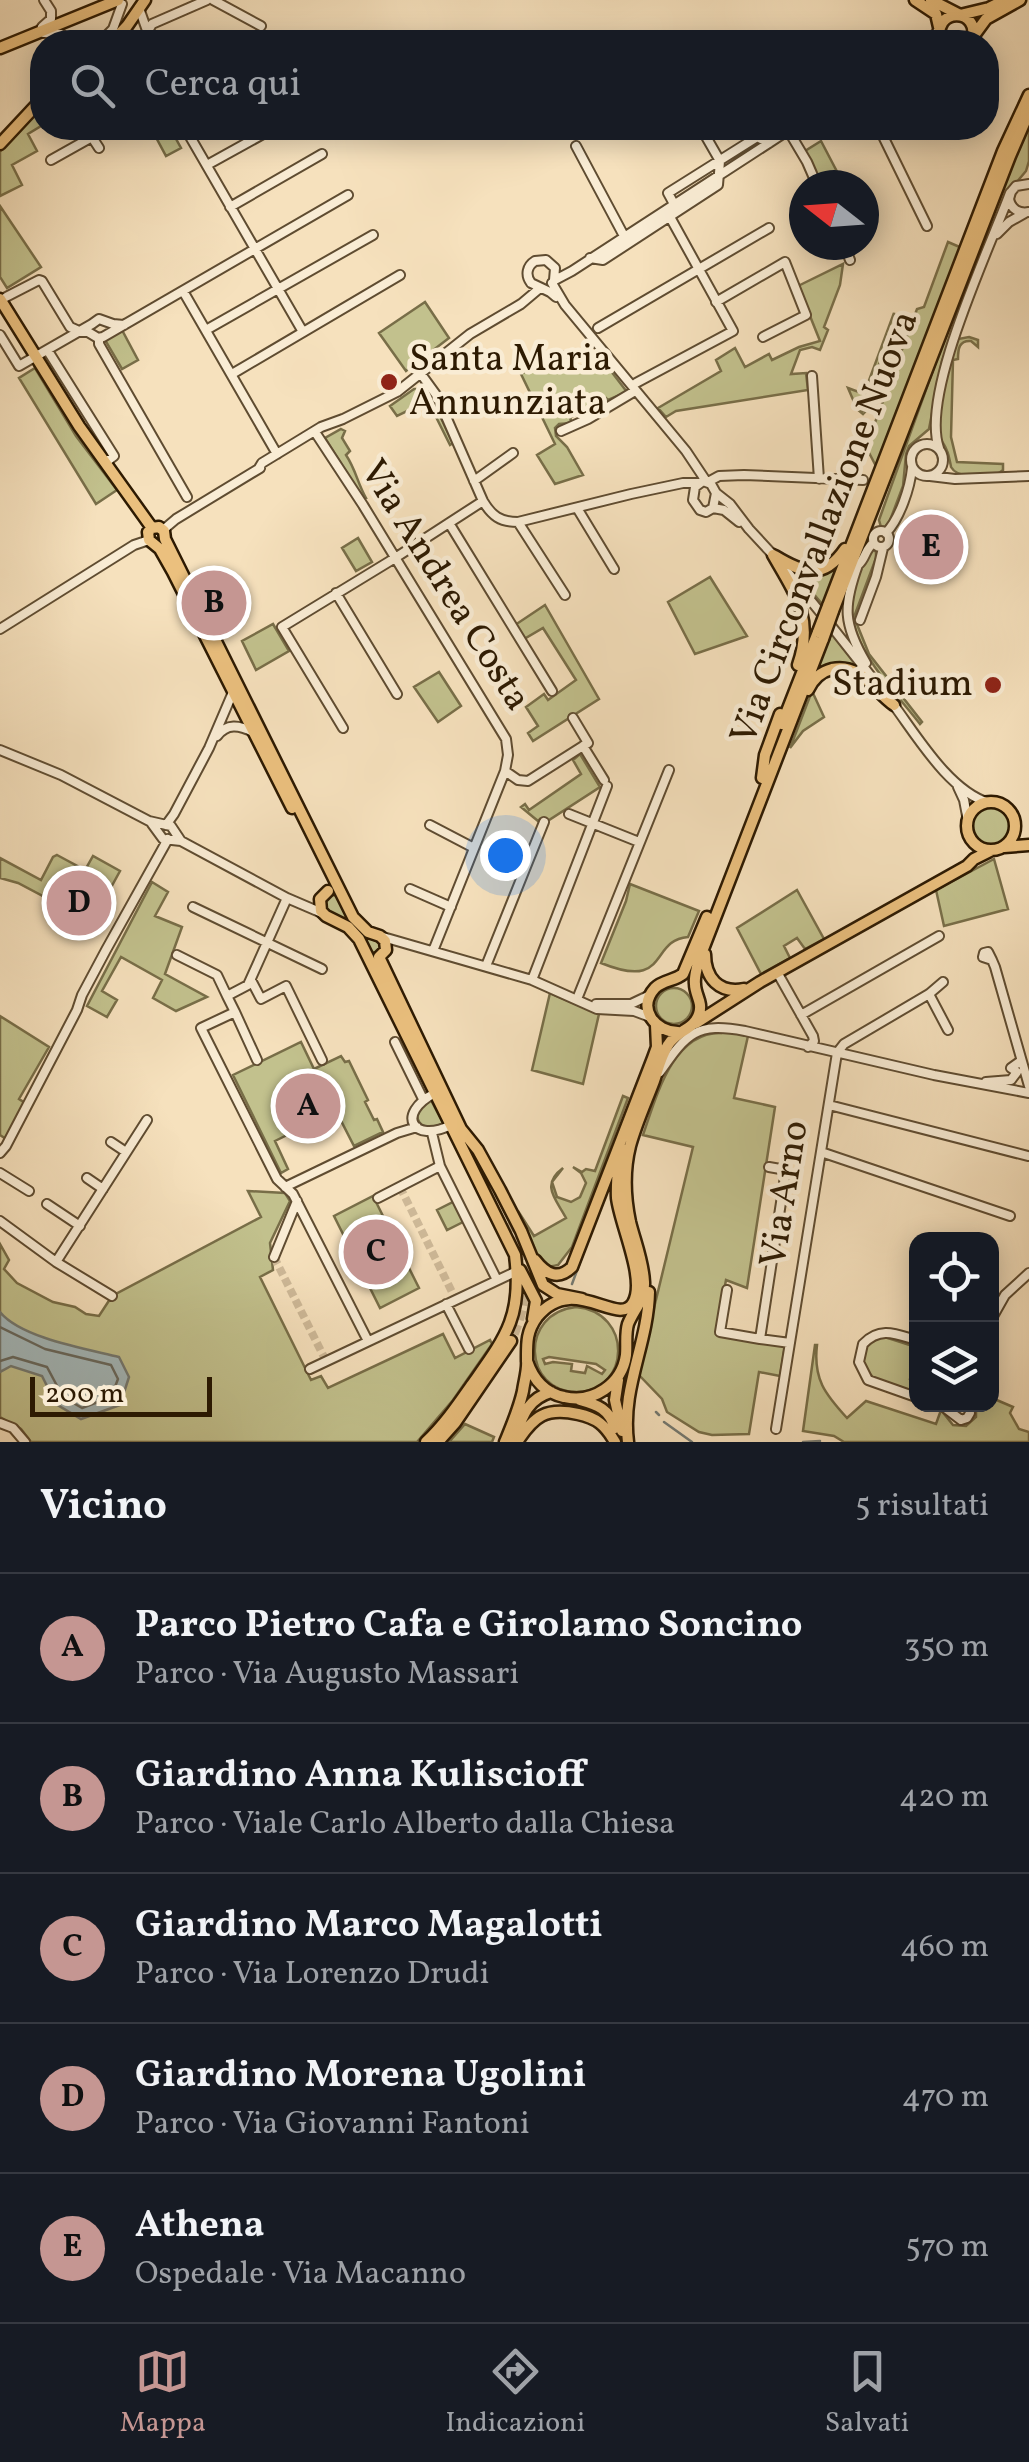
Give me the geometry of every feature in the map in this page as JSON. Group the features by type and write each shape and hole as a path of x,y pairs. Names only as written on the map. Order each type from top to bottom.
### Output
{"main road":[{"path":"915,0 936,14 938,30"},
{"path":"931,0 972,23 973,30"},
{"path":"941,30 944,20 1006,0"},
{"path":"979,30 986,19 1020,0"},
{"path":"47,30 115,3"},
{"path":"123,30 142,4"},
{"path":"0,48 30,37"},
{"name":"Via Circonvallazione Nuova","path":"650,995 660,984 683,974 691,959 766,775 998,166 1029,95"},
{"path":"1,142 30,112"},
{"name":"Via Circonvallazione Nuova","path":"827,610 1029,112"},
{"path":"2,294 61,386 81,428 156,536 312,840 326,875 328,891 321,907 359,938 435,1093 508,1223"},
{"path":"858,564 880,529 920,386"},
{"path":"772,554 796,569 818,571 837,560 856,532"},
{"path":"156,536 254,733 357,922 386,942 383,954 523,1279 536,1301 526,1345 528,1361 522,1396 505,1442"},
{"path":"766,775 765,755 800,660 804,633 799,602 772,554"},
{"path":"766,775 786,747 811,683 820,674 834,669 856,672 894,706"},
{"name":"Via Circonvallazione Nuova","path":"693,1024 699,1014 698,962 766,775"},
{"path":"958,870 969,856 968,821 976,808 996,803 1008,810 1015,824 1029,835"},
{"path":"675,980 686,982 711,1004 719,1003 998,848 1012,837 1015,824"},
{"path":"969,834 978,846 1029,845"},
{"path":"328,891 342,894"},
{"path":"712,925 704,960 708,975 727,990 749,988"},
{"path":"366,954 372,958 383,954"},
{"path":"653,1021 668,1032 678,1032 749,988"},
{"path":"529,1251 544,1271 552,1275 569,1270 657,1047 648,1006 650,995"},
{"path":"622,1442 626,1404 648,1309 648,1284 626,1194 629,1148 664,1054 678,1032"},
{"path":"456,1127 478,1150 547,1289 618,1311 626,1310 636,1292 618,1204 620,1145"},
{"path":"426,1442 502,1342 514,1315 515,1255"},
{"path":"622,1442 615,1400 628,1325 644,1294 640,1257"},
{"path":"531,1327 550,1305 582,1298"},
{"path":"604,1306 620,1324 626,1346"},
{"path":"438,1442 511,1340"},
{"path":"528,1361 537,1380 551,1392 603,1407 622,1442"},
{"path":"574,1399 600,1392 621,1371"},
{"path":"515,1442 528,1406 551,1392"},
{"path":"515,1442 535,1420 557,1411 595,1419 622,1442"}],"street":[{"path":"34,30 50,22 51,11 44,0"},
{"path":"149,30 152,24 210,0 261,26"},
{"path":"978,11 988,0"},
{"path":"112,30 115,3"},
{"path":"142,4 148,30"},
{"path":"127,26 146,30"},
{"path":"27,38 30,32"},
{"path":"51,160 87,140"},
{"path":"94,140 99,148"},
{"path":"192,140 303,332"},
{"path":"206,165 252,140"},
{"path":"512,308 526,292 528,269 533,262 542,260 565,268 586,260 603,260 718,185 720,160 708,140"},
{"path":"674,204 668,193 752,140"},
{"path":"763,140 769,143"},
{"path":"259,468 320,428 380,402 470,334 774,140"},
{"path":"795,140 810,170"},
{"path":"885,140 926,226"},
{"path":"576,146 624,236"},
{"path":"230,207 322,154"},
{"path":"966,478 956,477 948,469 934,427 944,366 1010,193 1029,171"},
{"path":"1018,185 1029,184"},
{"path":"1010,193 1012,206 1027,212"},
{"path":"97,333 126,324 348,195"},
{"path":"994,237 1027,212"},
{"path":"561,431 588,419 732,331 670,216"},
{"path":"598,328 769,228"},
{"path":"206,330 373,235"},
{"path":"547,285 556,272 550,262"},
{"path":"716,302 784,262 806,315 763,337"},
{"path":"232,374 400,275"},
{"path":"528,276 530,283 547,285 636,387 698,470 713,508"},
{"path":"2,294 42,281 70,327 97,333 109,331 107,322"},
{"path":"183,291 277,454"},
{"path":"126,324 99,319 100,344 187,497"},
{"path":"0,335 19,366 81,332"},
{"path":"421,374 437,396 483,501 499,520 518,522 683,483 705,486 730,504 749,530"},
{"path":"812,376 819,479"},
{"path":"61,386 92,421 114,456 106,462"},
{"path":"81,428 92,421"},
{"path":"0,629 337,422"},
{"path":"884,548 874,543 874,536 880,529 892,528 907,490 914,449 923,444 934,427"},
{"name":"Via Andrea Costa","path":"317,435 503,731 508,755 505,771"},
{"path":"923,444 939,448"},
{"path":"474,481 513,453"},
{"path":"907,490 938,472 944,459"},
{"path":"912,467 928,476 1029,476"},
{"path":"827,610 728,512 713,508 706,512 693,500 714,477 863,480"},
{"path":"343,728 282,626 483,501"},
{"path":"576,508 614,569"},
{"path":"518,522 566,595"},
{"path":"448,524 552,691"},
{"path":"860,620 889,542 880,529"},
{"path":"874,543 858,564 848,596 848,619 854,640 881,688"},
{"path":"336,593 397,694"},
{"path":"832,627 956,783 989,802"},
{"path":"0,1153 160,855 174,814 233,692"},
{"path":"433,951 505,771 518,780 528,781 588,743 573,718"},
{"path":"208,748 225,728 233,726 254,733"},
{"path":"532,980 606,783 583,746"},
{"path":"0,750 60,775 288,898 321,907"},
{"path":"577,999 668,770"},
{"path":"956,783 968,821"},
{"path":"569,814 640,842"},
{"path":"486,966 544,822"},
{"path":"430,825 474,848"},
{"path":"410,889 451,907"},
{"path":"227,996 248,986 288,898"},
{"path":"193,907 322,970"},
{"path":"801,1015 940,936"},
{"path":"382,937 532,980 596,1008 634,1011 653,1021"},
{"path":"383,954 404,944"},
{"path":"177,955 217,975 257,1060"},
{"path":"992,960 1016,1042 1021,1082 1015,1090"},
{"path":"777,972 813,1036 820,1045 837,1053"},
{"path":"251,980 260,999 286,986 322,1060"},
{"path":"837,1053 844,1044 943,982"},
{"path":"929,994 948,1030"},
{"path":"577,999 618,1005 638,1002 650,995"},
{"path":"234,1012 202,1028 277,1179 296,1201 368,1342"},
{"path":"706,1017 808,1047 975,1083 1029,1090 1019,1068"},
{"path":"654,1080 674,1050 701,1030 709,1027 745,1031"},
{"path":"808,1047 813,1036"},
{"path":"395,1042 423,1099"},
{"name":"Via Arno","path":"776,1430 837,1053"},
{"path":"975,1083 1011,1080 1019,1068"},
{"path":"415,1123 414,1108 435,1093"},
{"path":"828,1105 1028,1156"},
{"path":"56,1262 147,1120"},
{"path":"415,1123 432,1133 456,1127"},
{"path":"285,1187 415,1123"},
{"path":"432,1133 440,1166 497,1280"},
{"path":"111,1142 126,1152"},
{"path":"822,1152 1010,1216"},
{"path":"378,1198 440,1166"},
{"name":"Via Arno","path":"760,1338 786,1170 769,1168"},
{"path":"0,1174 30,1191"},
{"path":"87,1178 103,1189"},
{"path":"274,1257 296,1201"},
{"path":"47,1204 80,1226"},
{"path":"0,1221 112,1296"},
{"path":"310,1369 517,1271"},
{"path":"999,1306 1029,1273"},
{"path":"726,1290 720,1332 790,1344"},
{"path":"446,1304 468,1349"},
{"path":"909,1338 880,1332 863,1344 858,1362 868,1380 909,1395"},
{"path":"0,1423 13,1428 25,1442"}],"shaded area":[{"path":"30,118 28,134 37,151 12,165 22,185 0,196 0,152"},
{"path":"1029,122 1026,171 1006,195 942,361 929,429 909,446 903,486 889,523 881,527 879,520 936,362"},
{"path":"157,140 177,140 181,148 166,156"},
{"path":"821,141 836,170 814,170 805,151"},
{"path":"0,206 41,267 7,288 0,277"},
{"path":"948,242 962,248 877,468 866,447 917,309 924,307"},
{"path":"843,264 820,350 800,350 791,374 806,373 808,390 676,411 666,417 658,408 721,371 716,360 735,348 745,367 769,354 772,360 820,341 798,286"},
{"path":"425,302 449,338 406,371 379,333"},
{"path":"894,313 895,322 863,414 848,388 864,394"},
{"path":"122,330 138,360 122,369 105,340"},
{"path":"958,339 978,340 978,347 971,341 964,342 958,359 953,360 951,437 957,462 1003,464 999,473 973,476 955,471 936,429 948,361"},
{"path":"563,352 572,370 601,358 627,392 606,398 570,418 572,423 555,428 556,436 583,475 555,484 537,455 555,444 521,374"},
{"path":"35,368 76,436 117,490 96,504 19,378"},
{"path":"414,389 428,391 453,443 450,445 428,401 397,416 390,406"},
{"path":"341,429 350,451 346,455 366,498 363,499 325,438"},
{"path":"358,538 372,562 356,571 342,548"},
{"path":"873,549 876,558 854,617 869,654 920,724 872,663 853,621 852,599 858,575"},
{"path":"840,562 823,605 796,573 815,575"},
{"path":"207,573 236,630 221,638 195,579"},
{"path":"710,577 747,636 695,654 668,602"},
{"path":"545,605 599,699 533,741 528,733 538,726 526,707 544,694 548,700 576,680 543,628 524,639 515,625"},
{"path":"273,624 289,651 256,670 242,641"},
{"path":"830,631 858,667 848,665 812,676"},
{"path":"439,672 461,706 438,722 414,687"},
{"path":"812,691 824,717 803,731 790,748"},
{"path":"580,754 600,787 546,822 538,821 521,807 525,804 529,810 581,774 573,760"},
{"path":"991,803 1006,810 1013,825 1006,840 991,847 976,840 969,825 976,810"},
{"path":"57,855 85,870 93,856 120,871 92,922 18,883 0,878 0,858 41,880"},
{"path":"994,859 1008,909 944,926 936,890"},
{"path":"152,882 168,892 155,916 182,927 165,974 207,997 176,1011 153,998 162,980 121,957 102,991 117,1000 107,1017 87,1006"},
{"path":"630,884 699,911 688,937 676,940 649,968 638,971 601,963"},
{"path":"797,890 824,939 805,949 797,938 784,946 790,958 761,974 737,928"},
{"path":"328,896 339,898 353,925 380,943 381,949 371,952 353,927 327,911 324,901"},
{"path":"674,988 687,993 692,1006 687,1019 674,1024 661,1019 656,1006 661,993"},
{"path":"550,993 599,1014 583,1084 532,1070"},
{"path":"0,1016 49,1047 19,1099 25,1103 6,1139 0,1135"},
{"path":"722,1030 748,1036 734,1098 775,1107 747,1288 726,1280 716,1334 785,1346 780,1376 759,1372 749,1434 712,1435 699,1432 667,1412 662,1399 638,1374 693,1147 643,1135 660,1086 678,1055 690,1043"},
{"path":"301,1042 314,1069 341,1056 349,1061 368,1100 365,1102 383,1132 354,1146 336,1111 275,1141 288,1169 281,1173 233,1075"},
{"path":"623,1096 628,1098 572,1247 558,1265 548,1266 534,1254 518,1211 534,1236 566,1218 552,1192 552,1182 557,1197 571,1202 580,1197 586,1183 573,1167 582,1172 595,1171"},
{"path":"431,1100 443,1123 426,1127 417,1114"},
{"path":"248,1191 285,1193 290,1201 270,1243 273,1270 260,1277 311,1380 321,1376 328,1388 443,1334 455,1358 490,1340 492,1344 453,1400 417,1442 31,1442 21,1429 0,1417 0,1244 9,1260 4,1269 17,1283 53,1302 99,1316 112,1296 261,1217"},
{"path":"373,1196 419,1288 380,1308 334,1216"},
{"path":"455,1201 465,1221 447,1230 437,1210"},
{"path":"576,1307 595,1312 608,1322 616,1336 615,1366 608,1379 595,1388 577,1392 559,1389 546,1380 538,1367 537,1337 557,1312","holes":["543,1359 596,1364 605,1370 602,1374 587,1366 585,1373 571,1371 572,1364 545,1364"]},
{"path":"888,1336 909,1345 909,1391 875,1379 868,1372 864,1352"},
{"path":"817,1345 822,1385 847,1418 866,1401 936,1424 943,1412 953,1425 966,1426 976,1412 999,1412 999,1401 1013,1407 1010,1413 1019,1429 1029,1432 1029,1442 844,1442 834,1436 803,1431"},
{"path":"465,1424 494,1437 492,1442 449,1442"}],"water":[{"path":"0,1312 38,1336 119,1357 129,1377 120,1405 81,1419 56,1404 42,1376 11,1366 0,1372"}],"waterway":[{"path":"589,1238 597,1216"},
{"path":"572,1284 585,1249"},
{"path":"656,1412 659,1415"},
{"path":"664,1422 692,1442"},
{"path":"803,1442 820,1441"}],"tunnel":[{"path":"400,1187 456,1300"},
{"path":"508,1223 524,1281 522,1309 511,1340"},
{"path":"274,1257 326,1361"}],"place":[{"name":"Santa Maria Annunziata","path":"389,382"},
{"name":"Athena","path":"931,547"},
{"name":"Giardino Anna Kuliscioff","path":"214,603"},
{"name":"Stadium","path":"993,685"},
{"name":"Giardino Morena Ugolini","path":"79,903"},
{"name":"Parco Pietro Cafa e Girolamo Soncino","path":"308,1106"},
{"name":"Giardino Marco Magalotti","path":"376,1252"}]}
